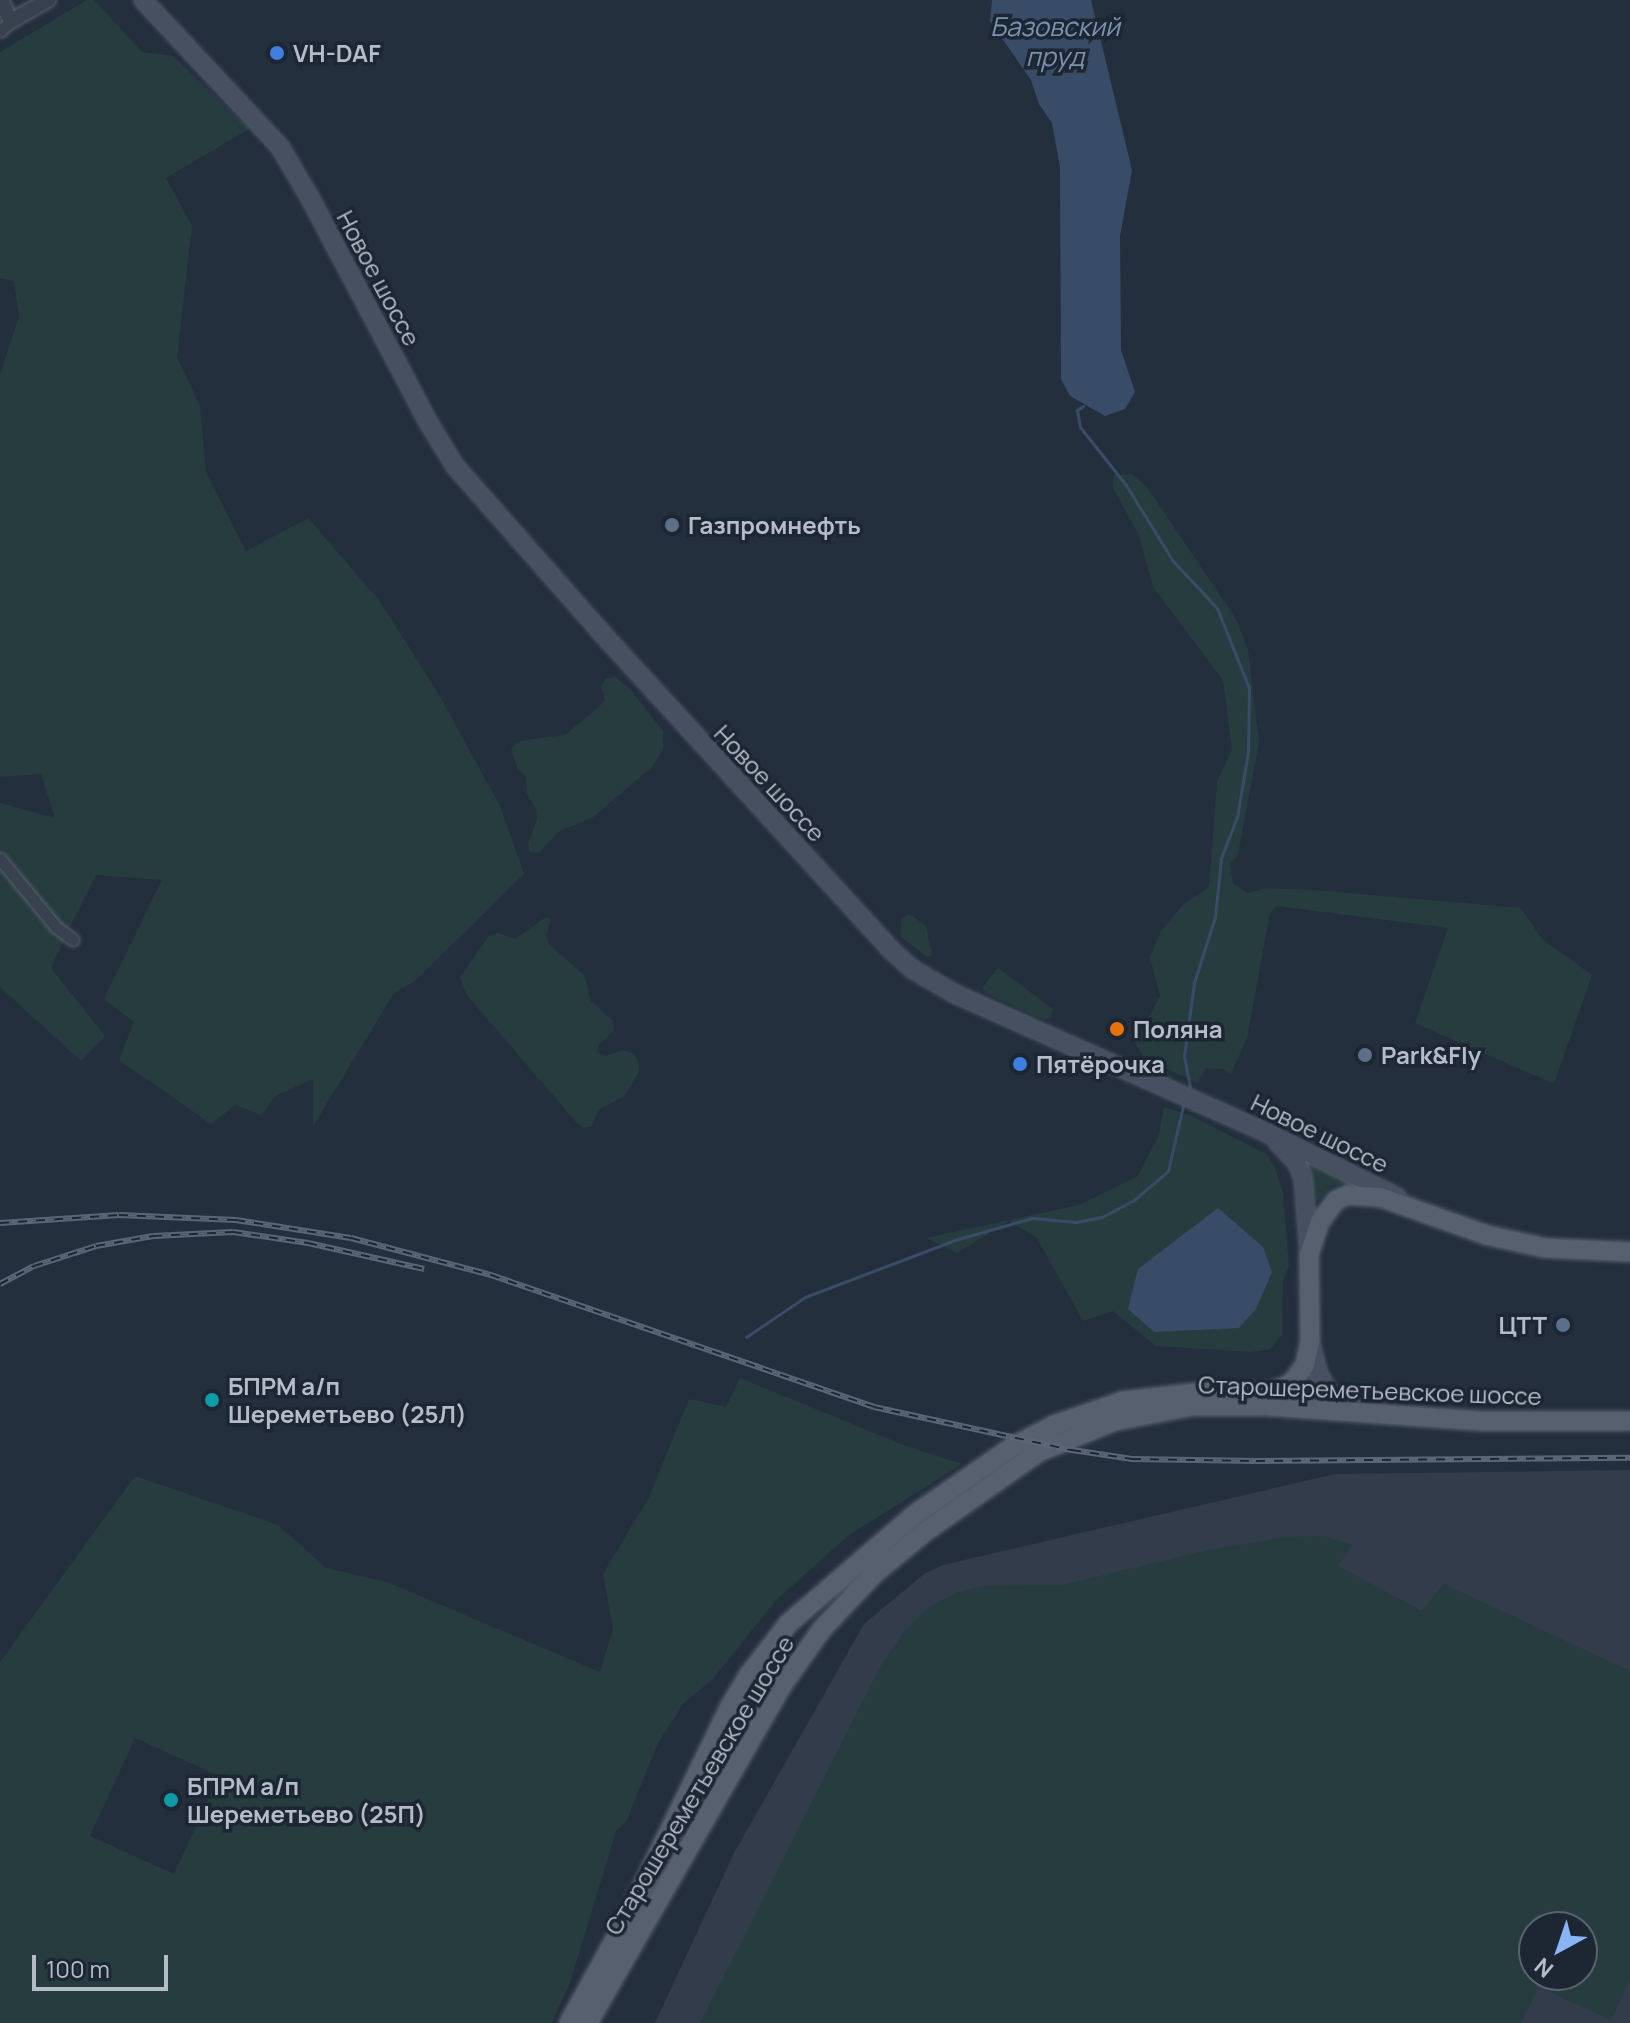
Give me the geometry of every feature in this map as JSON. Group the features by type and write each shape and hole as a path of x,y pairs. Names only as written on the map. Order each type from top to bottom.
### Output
{"main road":[{"name":"Новое шоссе","path":"143,0 280,147 428,422 455,466 599,630 890,949 912,969 953,993 1261,1130 1412,1205 1486,1235 1545,1248 1630,1252"},
{"path":"1261,1130 1287,1151 1303,1178 1309,1255 1310,1341 1318,1372 1329,1394 1350,1407 1376,1414"},
{"path":"1309,1255 1327,1209 1348,1195 1371,1195 1412,1205"},
{"name":"Старошереметьевское шоссе","path":"569,2023 631,1910 729,1708 768,1648 808,1603 914,1515 1012,1447 1054,1425 1123,1401 1193,1393 1261,1393 1285,1387 1305,1365 1310,1341"},
{"name":"Старошереметьевское шоссе","path":"588,2023 802,1655 844,1603 874,1574 957,1507 1039,1452 1091,1429 1151,1412 1192,1406 1235,1405 1480,1421 1630,1421"}],"street":[{"path":"1,0 6,26 48,0"},
{"path":"0,859 56,927 73,940"}],"shaded area":[{"path":"1630,1470 1630,2023 655,2023 734,1853 864,1624 924,1574 943,1565 1335,1474"}],"green space":[{"path":"87,0 94,0 142,52 174,56 249,129 166,178 192,226 177,357 200,406 206,473 246,551 308,518 378,599 437,691 500,806 524,874 415,981 394,993 313,1126 313,1079 276,1096 261,1115 235,1105 211,1124 119,1060 134,1022 104,999 162,880 96,875 51,968 105,1036 81,1061 0,987 0,803 55,818 41,774 0,777 0,375 19,316 14,281 0,278 0,52"},
{"path":"1132,474 1147,487 1236,619 1248,650 1259,742 1238,855 1230,864 1233,883 1247,893 1267,888 1313,890 1521,908 1542,939 1592,975 1554,1084 1415,1023 1448,928 1277,906 1270,913 1247,1038 1231,1074 1223,1069 1206,1068 1197,1083 1144,1058 1135,1042 1160,996 1150,957 1161,931 1183,905 1209,887 1217,782 1232,750 1223,680 1153,587 1139,535 1112,486 1114,475"},
{"path":"615,677 630,689 663,731 663,750 652,767 593,817 558,832 539,853 530,852 528,844 537,819 536,809 527,793 526,776 518,769 511,750 517,742 565,735 599,707 605,699 601,686 606,679"},
{"path":"910,914 926,926 932,955 927,957 900,936 902,918"},
{"path":"546,917 551,920 546,936 549,944 584,975 591,1001 613,1021 614,1031 600,1043 597,1052 606,1056 624,1050 634,1054 639,1062 639,1072 624,1096 598,1110 592,1126 583,1128 466,994 460,977 489,936 498,933 515,939"},
{"path":"998,968 1053,1009 1051,1017 1044,1020 985,993 982,988"},
{"path":"1164,1107 1190,1115 1268,1155 1275,1168 1283,1193 1289,1266 1283,1281 1282,1335 1270,1349 1251,1352 1156,1346 1113,1311 1083,1321 1037,1238 1009,1221 957,1253 926,1238 1079,1205 1138,1176 1159,1135"},
{"path":"1302,1155 1351,1183 1333,1186 1313,1205"},
{"path":"740,1378 906,1446 962,1464 848,1536 776,1600 712,1680 684,1703 658,1743 626,1822 616,1831 570,1983 552,2023 0,2023 0,1662 135,1476 278,1525 326,1568 387,1582 600,1672 613,1629 603,1574 649,1497 689,1399 726,1407","holes":["135,1738 219,1776 174,1874 90,1836"]},
{"path":"1324,1536 1353,1545 1338,1566 1422,1611 1444,1584 1630,1671 1630,1979 1611,2020 1548,1991 1598,1991 1598,1911 1518,1911 1518,1991 1537,1991 1521,2023 700,2023 879,1669 904,1632 930,1606 958,1592 985,1586 1062,1585 1209,1550 1287,1537"}],"water":[{"name":"Базовский пруд","path":"992,0 1091,0 1132,170 1120,236 1121,350 1135,392 1125,409 1105,416 1070,396 1061,379 1060,167 1052,123 1039,104 1031,80 990,21"},
{"path":"1218,1208 1263,1247 1272,1272 1256,1309 1239,1328 1154,1332 1128,1309 1138,1269"}],"waterway":[{"path":"1083,406 1077,410 1080,427 1126,485 1173,561 1217,608 1249,688 1248,752 1237,817 1221,858 1215,917 1194,983 1184,1056 1190,1086"},
{"path":"746,1337 805,1297 958,1239 1032,1218 1076,1222 1102,1217 1134,1200 1168,1171 1183,1106"}],"railway":[{"path":"0,1223 119,1215 236,1220 351,1238 491,1275 874,1407 1072,1450 1132,1459 1630,1458"},
{"path":"0,1284 34,1266 96,1246 153,1236 233,1232 308,1243 424,1269"}],"place":[{"name":"VH-DAF","path":"277,53"},
{"name":"Газпромнефть","path":"672,525"},
{"name":"Поляна","path":"1117,1029"},
{"name":"Park&Fly","path":"1365,1055"},
{"name":"Пятёрочка","path":"1020,1064"},
{"name":"ЦТТ","path":"1563,1325"},
{"name":"БПРМ а/п Шереметьево (25Л)","path":"212,1400"},
{"name":"БПРМ а/п Шереметьево (25П)","path":"171,1800"}]}
